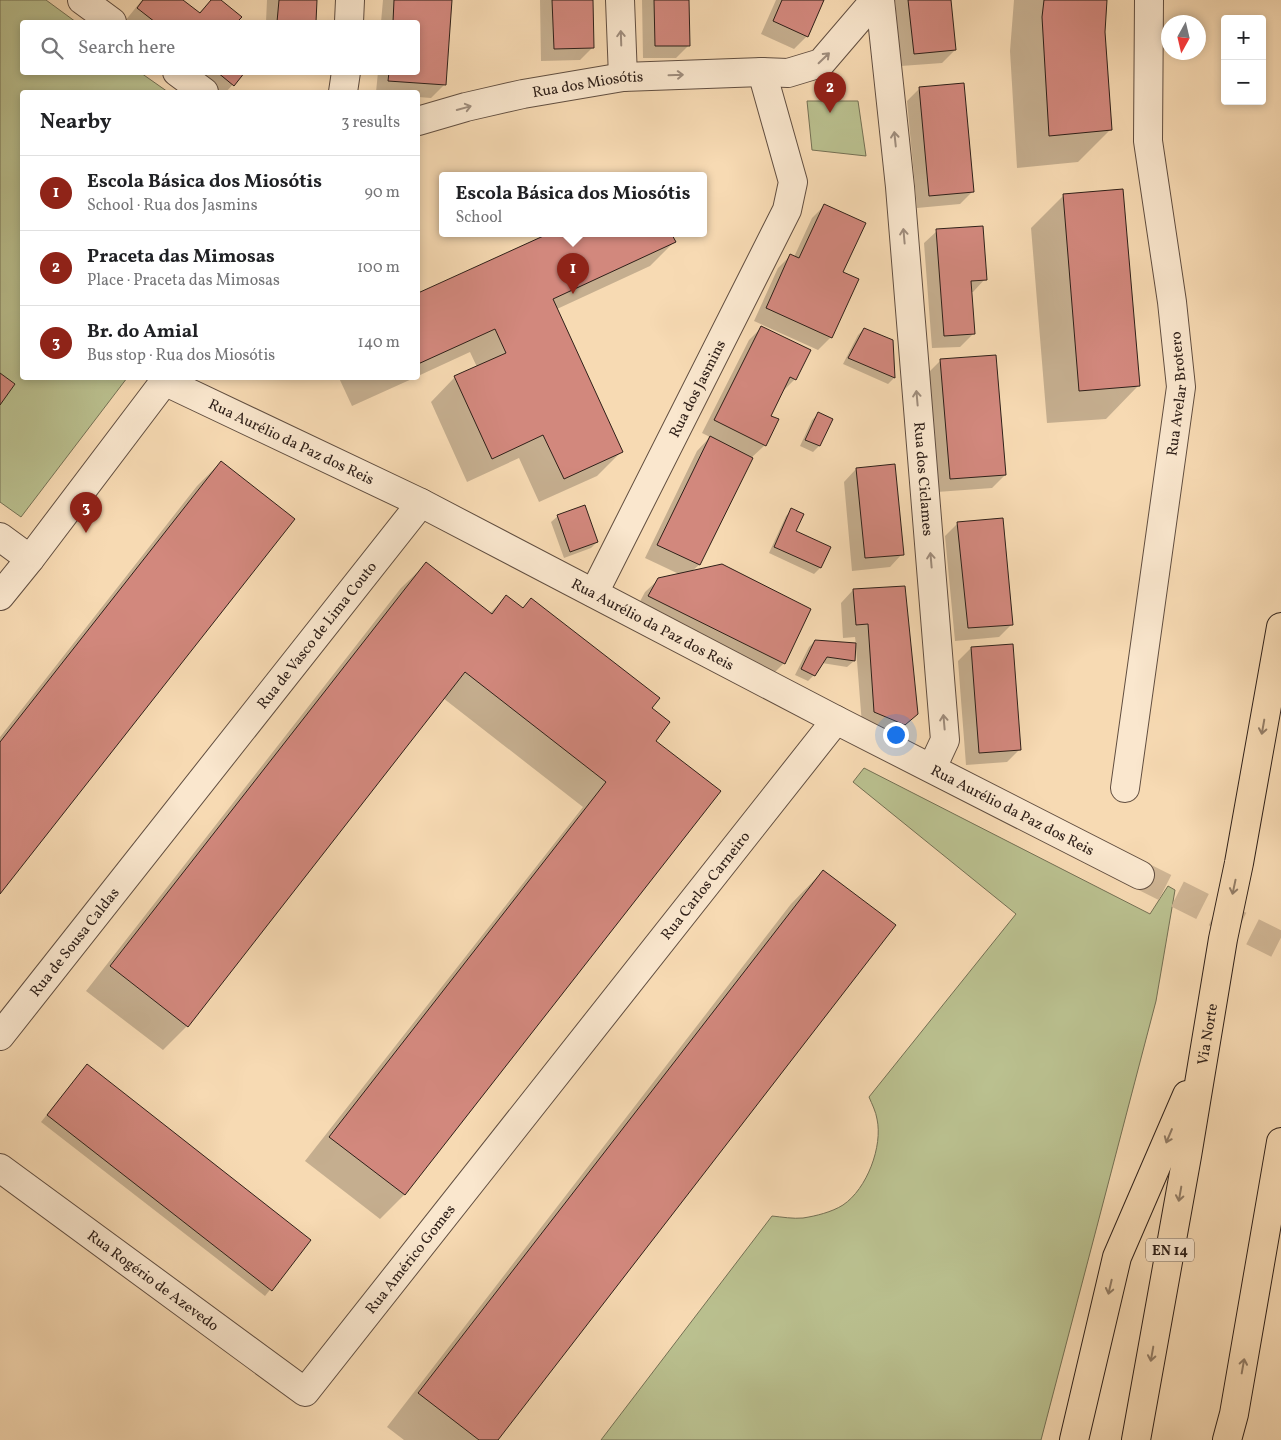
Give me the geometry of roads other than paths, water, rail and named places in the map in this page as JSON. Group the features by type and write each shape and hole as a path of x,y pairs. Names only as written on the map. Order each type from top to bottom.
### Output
{"highway":[{"name":"Via Norte","path":"1136,1440 1187,1156 1223,939 1239,863 1281,627"},
{"path":"1074,1440 1117,1257 1202,1059"},
{"path":"1227,1440 1233,1427 1281,1142"}],"street":[{"path":"82,0 109,20"},
{"path":"349,20 350,0"},
{"path":"620,0 623,77"},
{"name":"Rua dos Miosótis","path":"420,120 466,107 523,94 623,77 762,72 788,73 821,63 875,0"},
{"name":"Rua dos Ciclames","path":"880,0 900,188 945,740 932,768"},
{"name":"Rua Avelar Brotero","path":"1124,788 1181,387 1172,302 1148,141 1149,0"},
{"name":"Rua dos Jasmins","path":"594,593 787,210 793,182 762,72"},
{"path":"181,75 201,90"},
{"path":"342,90 345,75"},
{"path":"0,596 30,560 164,380"},
{"name":"Rua Aurélio da Paz dos Reis","path":"167,380 421,503 836,720 1140,875"},
{"name":"Rua de Vasco de Lima Couto","path":"149,847 421,503"},
{"path":"0,537 30,560"},
{"name":"Rua Carlos Carneiro","path":"514,1128 836,720"},
{"name":"Rua de Sousa Caldas","path":"0,1036 149,847"},
{"name":"Rua Américo Gomes","path":"305,1392 514,1128"},
{"name":"Rua Rogério de Azevedo","path":"0,1168 305,1392"}],"tunnel":[{"path":"1140,875 1281,946"}],"place":[{"name":"Praceta das Mimosas","path":"830,113"},
{"name":"Escola Básica dos Miosótis","path":"573,294"},
{"name":"Br. do Amial","path":"86,533"}]}
